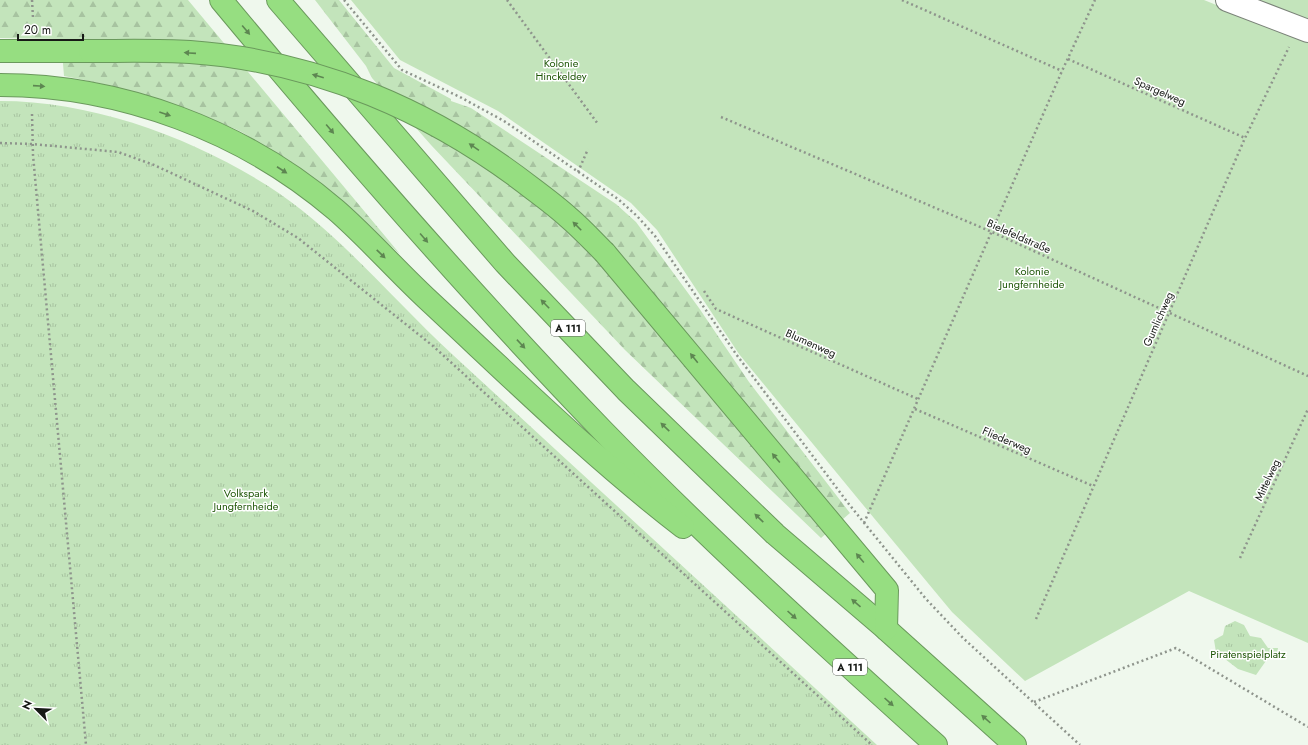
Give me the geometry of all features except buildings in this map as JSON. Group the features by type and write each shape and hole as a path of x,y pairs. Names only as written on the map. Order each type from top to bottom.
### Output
{"highway":[{"name":"A 111","path":"221,0 345,148 470,290 604,432 763,589 936,745"},
{"name":"A 111","path":"278,0 505,263 626,390 776,534 886,629 1015,745"},
{"path":"0,51 190,52 251,60 333,81 399,105 457,135 515,175 568,216 605,253 887,590 886,629"},
{"path":"0,85 52,87 126,101 210,131 248,149 281,169 336,210 422,294 642,495 763,589"}],"lane":[{"path":"1227,0 1303,29"}],"path":[{"path":"32,0 33,18"},
{"path":"507,0 598,124"},
{"path":"902,0 1062,71"},
{"path":"864,523 920,400 1062,71 1095,0"},
{"name":"Gumlichweg","path":"1036,619 1245,138 1303,29"},
{"name":"Spargelweg","path":"1068,59 1245,138"},
{"path":"32,114 32,144 86,745"},
{"name":"Bielefeldstraße","path":"721,117 992,232 1308,376"},
{"path":"0,143 32,144 118,152 154,165 246,208 298,238 433,346 872,745"},
{"path":"578,172 588,149"},
{"name":"Blumenweg","path":"704,291 716,309 920,400"},
{"name":"Fliederweg","path":"915,409 1093,486"},
{"name":"Mittelweg","path":"1240,558 1308,409"},
{"path":"1034,702 1176,648 1308,727"}],"green space":[{"path":"0,0 188,0 400,254 306,176 266,147 241,132 212,119 157,99 120,88 64,76 61,39 0,38"},
{"path":"315,0 339,0 394,68 451,99 451,101 471,108 616,204 636,222 699,308 749,382 850,513 821,538 625,350 431,145 372,78 366,66"},
{"name":"Kolonie Jungfernheide","path":"351,0 1204,0 1308,42 1308,643 1189,591 1025,681 952,612 859,500 739,354 657,230 631,203 498,111 400,60"},
{"path":"1259,0 1308,0 1308,20"},
{"name":"Volkspark Jungfernheide","path":"0,101 70,107 140,125 207,152 238,168 268,186 293,204 318,223 341,244 453,355 877,745 0,745"},
{"name":"Piratenspielplatz","path":"1235,621 1244,625 1250,636 1261,638 1268,648 1278,648 1277,653 1268,658 1256,675 1238,669 1216,652 1214,640 1223,635 1225,626"}],"park label":[{"name":"Kolonie Hinckeldey","path":"561,69"}]}
